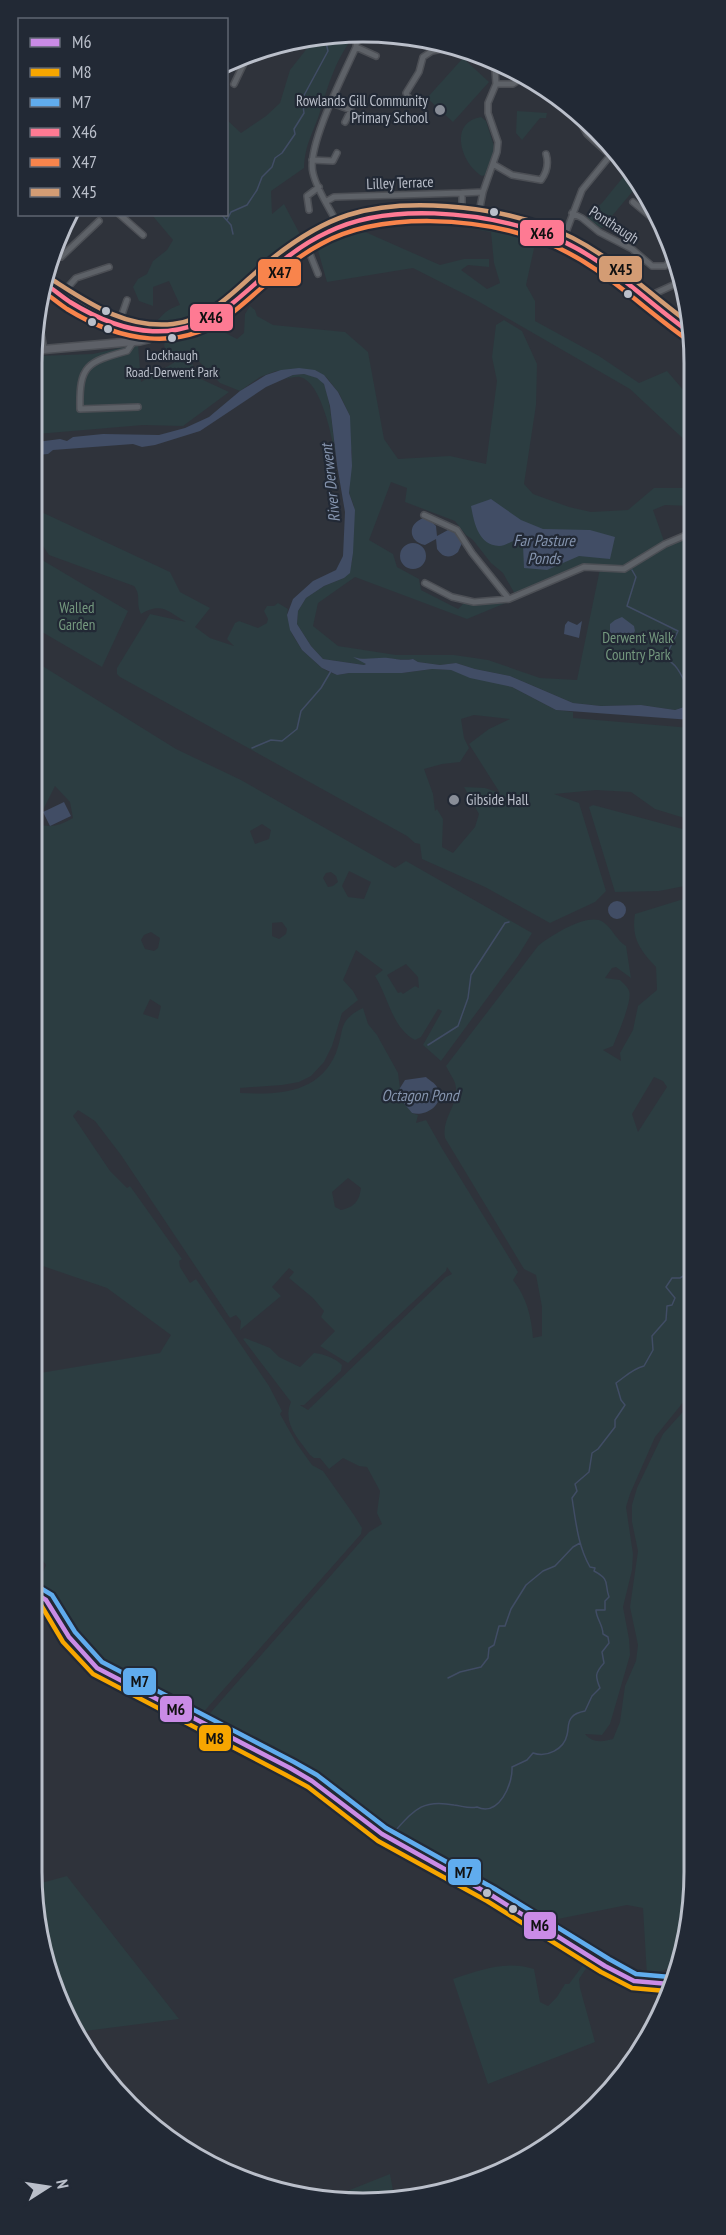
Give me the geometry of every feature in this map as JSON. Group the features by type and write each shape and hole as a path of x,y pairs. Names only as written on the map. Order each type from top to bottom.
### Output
{"main road":[{"path":"51,288 82,309 145,331 186,329 211,319 237,301 277,263 306,244 356,220 381,216 478,217 563,240 591,256 681,326"},
{"path":"137,342 145,331"},
{"path":"43,350 137,342 148,339 157,332"}],"street":[{"path":"339,227 312,172 312,160 318,133 357,42"},
{"path":"356,47 376,56"},
{"path":"409,99 406,93 419,72 423,57 434,50"},
{"path":"234,84 244,65"},
{"path":"478,217 498,142 488,113 488,103 496,84 495,70"},
{"path":"240,75 246,79"},
{"path":"496,84 513,84 517,81"},
{"path":"513,84 518,89"},
{"path":"332,103 351,110 345,122"},
{"path":"312,160 334,164 337,153"},
{"path":"493,164 512,175 541,180 548,163 546,154"},
{"path":"563,240 582,190 609,157"},
{"path":"309,210 307,196 319,187"},
{"name":"Lilley Terrace","path":"327,201 334,198 483,192"},
{"path":"462,193 462,206"},
{"path":"633,202 647,214"},
{"name":"Ponthaugh","path":"572,213 599,232 632,249 652,266 665,266 668,263"},
{"path":"121,216 143,235"},
{"path":"60,257 99,221"},
{"path":"306,244 318,274"},
{"path":"62,295 76,278 109,267"},
{"path":"645,298 674,285"},
{"path":"119,323 127,300"},
{"path":"137,342 128,351 89,365 79,386 80,409 138,407"},
{"path":"424,515 457,530 508,599"},
{"path":"425,583 452,597 474,602 508,599 584,567 624,569 665,544 684,536"},
{"path":"42,1598 46,1600 84,1656 110,1676 291,1768 312,1781 382,1834 491,1895 605,1966 634,1981 664,1984"}],"green space":[{"path":"349,43 339,59 307,146 304,168 271,191 272,214 284,204 303,240 276,257 235,294 205,315 171,326 151,326 166,312 180,305 169,281 153,287 153,306 139,301 133,287 138,279 147,274 153,261 167,250 173,240 153,216 228,216 228,121 241,133 266,116 280,103 290,70 308,47"},
{"path":"463,58 489,82 453,122 427,98"},
{"path":"517,111 547,113 546,118 540,118 522,140 516,133"},
{"path":"481,117 486,121 495,149 485,175 482,176 468,162 461,144 464,127 471,120"},
{"path":"624,176 633,190 601,229 586,218 602,203"},
{"path":"473,220 535,235 566,248 563,252 535,244 526,285 535,301 535,321 599,356 639,383 667,371 684,391 684,439 630,389 476,300 413,268 327,282 317,247 347,231 363,231 440,265 464,259 489,259 489,267 468,265 461,270 487,289 500,283 494,263 491,232 468,228"},
{"name":"Derwent Walk Country Park","path":"250,306 255,310 257,316 273,325 345,332 368,352 384,439 398,459 450,456 486,464 497,381 492,357 496,325 504,320 522,331 537,364 536,405 524,484 533,494 591,512 628,510 654,488 684,488 684,506 665,505 653,510 665,544 684,536 684,707 675,710 641,705 601,706 573,703 510,676 456,663 440,665 418,662 413,659 356,658 366,663 364,665 323,659 311,646 297,624 298,611 306,598 324,586 344,578 352,562 354,506 349,493 352,452 349,441 350,416 339,393 327,378 315,370 276,371 260,377 240,391 220,383 188,350 167,356 164,345 166,340 212,326 237,339 244,333 245,314","holes":["391,482 407,488 405,502 455,521 491,563 503,573 516,596 584,567 600,569 577,680 540,678 488,660 454,655 396,655 338,646 313,626 318,603 355,577 467,619 508,602 509,599 463,604 458,609 421,590 419,579 397,567 393,554 369,540"]},
{"path":"676,309 680,310 681,321 672,314"},
{"path":"138,344 141,382 187,355 201,379 229,392 183,426 143,425 42,434 42,356 93,354"},
{"path":"304,374 322,381 325,386 336,458 325,412 314,389 308,381 300,377 286,379 293,375"},
{"path":"42,512 170,572 180,592 210,608 195,627 210,638 234,646 227,639 235,623 239,621 258,628 267,623 268,619 264,611 267,606 274,606 278,603 288,609 287,615 292,634 302,650 322,668 337,675 402,673 432,669 451,670 512,687 556,710 573,712 573,718 684,727 684,818 655,809 631,792 596,790 554,794 579,803 606,891 595,902 550,923 485,887 422,859 420,844 407,836 120,677 117,674 117,668 150,614 186,622 169,611 159,608 141,614 138,606 138,593 134,586 49,555 43,546","holes":["474,715 510,719 489,729 469,744 500,793 485,788 464,787 479,814 475,827 453,853 442,847 443,819 437,809 435,811 433,794 424,769 460,762 469,748 464,738 461,719"]},
{"name":"Walled Garden","path":"42,560 128,611 102,667 42,632"},
{"path":"42,666 176,749 241,780 395,868 406,861 532,933 518,956 441,1061 423,1045 442,1011 438,1009 421,1037 415,1040 407,1035 396,1020 375,976 383,970 356,950 343,980 358,1000 342,1013 332,1046 324,1062 311,1076 299,1082 240,1088 240,1093 282,1092 296,1089 319,1077 329,1067 336,1053 345,1022 363,1008 368,1024 377,1035 398,1073 400,1088 397,1100 405,1103 412,1113 418,1115 416,1123 426,1120 518,1272 513,1280 528,1308 533,1338 542,1336 542,1307 536,1275 524,1269 445,1138 446,1123 456,1090 446,1066 538,946 569,926 588,920 603,922 626,946 631,978 616,967 612,968 605,978 620,980 627,987 630,996 613,1046 603,1050 621,1061 620,1053 633,1030 638,1006 657,990 656,967 641,949 636,937 635,914 684,899 684,1401 655,1437 626,1507 633,1554 632,1570 623,1607 630,1655 610,1724 602,1735 585,1734 598,1741 613,1739 620,1722 625,1686 636,1661 638,1645 630,1607 638,1551 632,1522 632,1505 637,1488 663,1434 684,1411 684,1872 678,1935 669,1968 647,1976 643,1908 627,1905 553,1920 550,1926 384,1826 314,1777 205,1719 369,1532 382,1524 377,1513 380,1491 367,1467 359,1466 343,1458 329,1469 320,1458 310,1455 290,1424 288,1417 291,1402 243,1339 270,1348 279,1357 300,1367 314,1353 336,1360 342,1365 341,1371 304,1405 300,1405 308,1410 446,1277 452,1274 447,1267 446,1271 348,1363 320,1346 335,1331 321,1317 324,1311 313,1298 289,1278 294,1272 289,1268 272,1287 281,1296 240,1330 241,1321 236,1315 230,1318 121,1155 95,1121 78,1110 73,1116 110,1171 127,1188 130,1186 182,1259 179,1261 180,1267 190,1283 196,1279 269,1386 282,1411 280,1414 297,1444 312,1465 323,1471 362,1528 361,1534 200,1716 94,1659 70,1631 51,1599 42,1593 42,1575 46,1565 42,1559 42,1373 160,1353 171,1335 107,1288 42,1266 42,825 55,826 73,818 70,802 55,786 42,812","holes":["262,824 271,830 269,839 255,844 250,831","349,871 371,882 364,899 348,897 342,886","331,872 336,876 338,882 328,887 323,878 326,873","282,922 287,929 286,934 279,939 272,936 272,923","151,932 160,938 158,948 154,951 145,949 141,940 144,935","406,964 418,977 419,988 415,986 403,994 398,993 387,975","150,999 161,1006 158,1019 143,1014","654,1077 663,1081 667,1087 638,1132 632,1114","348,1178 361,1188 355,1203 341,1210 335,1207 332,1192"]},
{"path":"593,805 684,829 684,886 659,891 615,892 589,807"},
{"path":"67,1876 179,2019 84,2031 66,1995 53,1955 48,1935 43,1883"},
{"path":"586,1961 589,1964 579,1979 580,1988 595,2042 488,2084 453,1979 503,1966 524,1966 534,1969 540,2002 548,2006 565,1984 569,1984"},
{"path":"390,2174 393,2191 344,2192"}],"water":[{"path":"299,368 315,370 324,375 338,392 350,416 352,466 349,493 355,510 350,573 306,598 298,611 297,624 311,646 323,659 364,665 366,664 353,657 413,659 418,662 440,665 456,663 510,676 573,703 601,706 641,705 675,710 684,707 684,719 556,710 512,687 470,678 451,670 432,669 402,673 337,675 322,668 302,650 290,630 287,615 293,599 313,581 336,570 343,556 345,512 330,406 324,384 317,378 304,374 293,375 266,387 200,431 155,445 142,447 133,444 53,450 42,455 42,441 60,439 67,441 73,437 103,434 159,435 185,428 209,417 240,391 266,375"},
{"name":"Far Pasture Ponds","path":"491,499 521,520 543,529 590,530 615,537 610,559 579,556 547,570 524,568 523,545 518,539 499,546 492,545 486,542 478,532 471,506"},
{"path":"429,519 436,526 437,536 448,530 457,534 462,543 458,552 447,556 437,549 436,539 425,545 415,540 412,528 418,520"},
{"path":"413,543 422,547 426,556 422,565 413,569 404,565 400,556 404,547"},
{"path":"622,617 634,626 635,631 632,635 619,633 613,635 610,632 610,624"},
{"path":"568,621 577,625 582,621 579,638 564,634"},
{"path":"64,802 71,816 50,826 43,812"},
{"path":"617,901 623,904 626,910 623,916 617,919 611,916 608,910 611,904"},
{"name":"Octagon Pond","path":"426,1077 437,1087 439,1099 437,1104 428,1111 412,1113 402,1101 399,1103 397,1100 400,1088 405,1080"}],"waterway":[{"path":"227,220 231,212 247,205 262,177 272,167 275,158 282,153 295,134 294,129 304,113 302,99 328,51 326,44"},
{"path":"223,216 231,225 233,234"},
{"path":"632,570 636,577 627,606 678,631 666,656 667,660 675,665 684,680"},
{"path":"252,748 271,740 282,741 297,729 301,711 321,688 331,671"},
{"path":"428,1045 458,1026 468,998 471,975 505,923 509,922"},
{"path":"395,1831 414,1812 427,1805 443,1803 485,1809 498,1803 507,1790 512,1767 527,1760 533,1753 544,1754 559,1748 565,1740 570,1719 585,1711 592,1696 600,1688 597,1675 604,1663 602,1652 609,1643 608,1637 603,1634 596,1610 605,1610 605,1601 609,1597 605,1579 594,1571 595,1568 590,1567 580,1543 572,1498 577,1491 575,1484 589,1472 592,1453 598,1449 615,1427 615,1420 625,1405 621,1400 616,1383 632,1371 644,1366 653,1350 652,1336 666,1320 667,1306 672,1305 675,1298 666,1287 672,1278 684,1276"},
{"path":"448,1678 460,1672 481,1667 488,1658 489,1648 494,1645 499,1626 505,1626 511,1609 526,1585 543,1571 555,1566 580,1543"}],"transit line":[{"name":"X45","path":"53,280 91,304 121,318 155,324 173,324 211,310 282,251 303,236 336,219 371,209 395,206 447,206 499,213 545,226 566,235 604,257 680,317"},
{"name":"X46","path":"51,288 70,302 111,323 132,329 173,330 194,325 214,316 290,255 328,232 378,217 434,213 491,220 542,233 563,241 602,264 681,326"},
{"name":"X47","path":"49,296 87,320 128,335 171,338 192,334 212,326 232,313 275,276 321,244 345,233 372,226 430,221 460,223 517,233 563,250 600,273 682,336"},
{"name":"M7","path":"42,1589 52,1595 75,1632 102,1662 317,1775 386,1828 495,1889 609,1959 636,1974 666,1977"},
{"name":"M6","path":"42,1598 46,1600 69,1637 97,1668 290,1768 312,1781 382,1834 491,1895 605,1966 634,1981 664,1984"},
{"name":"M8","path":"42,1607 63,1642 93,1674 308,1787 378,1841 487,1901 601,1972 632,1988 662,1991"}],"place":[{"name":"Rowlands Gill Community Primary School","path":"440,110"},
{"name":"Lockhaugh Road-Derwent Park","path":"172,338"},
{"name":"Gibside Hall","path":"454,800"}],"water label":[{"name":"River Derwent","path":"330,483"}]}
